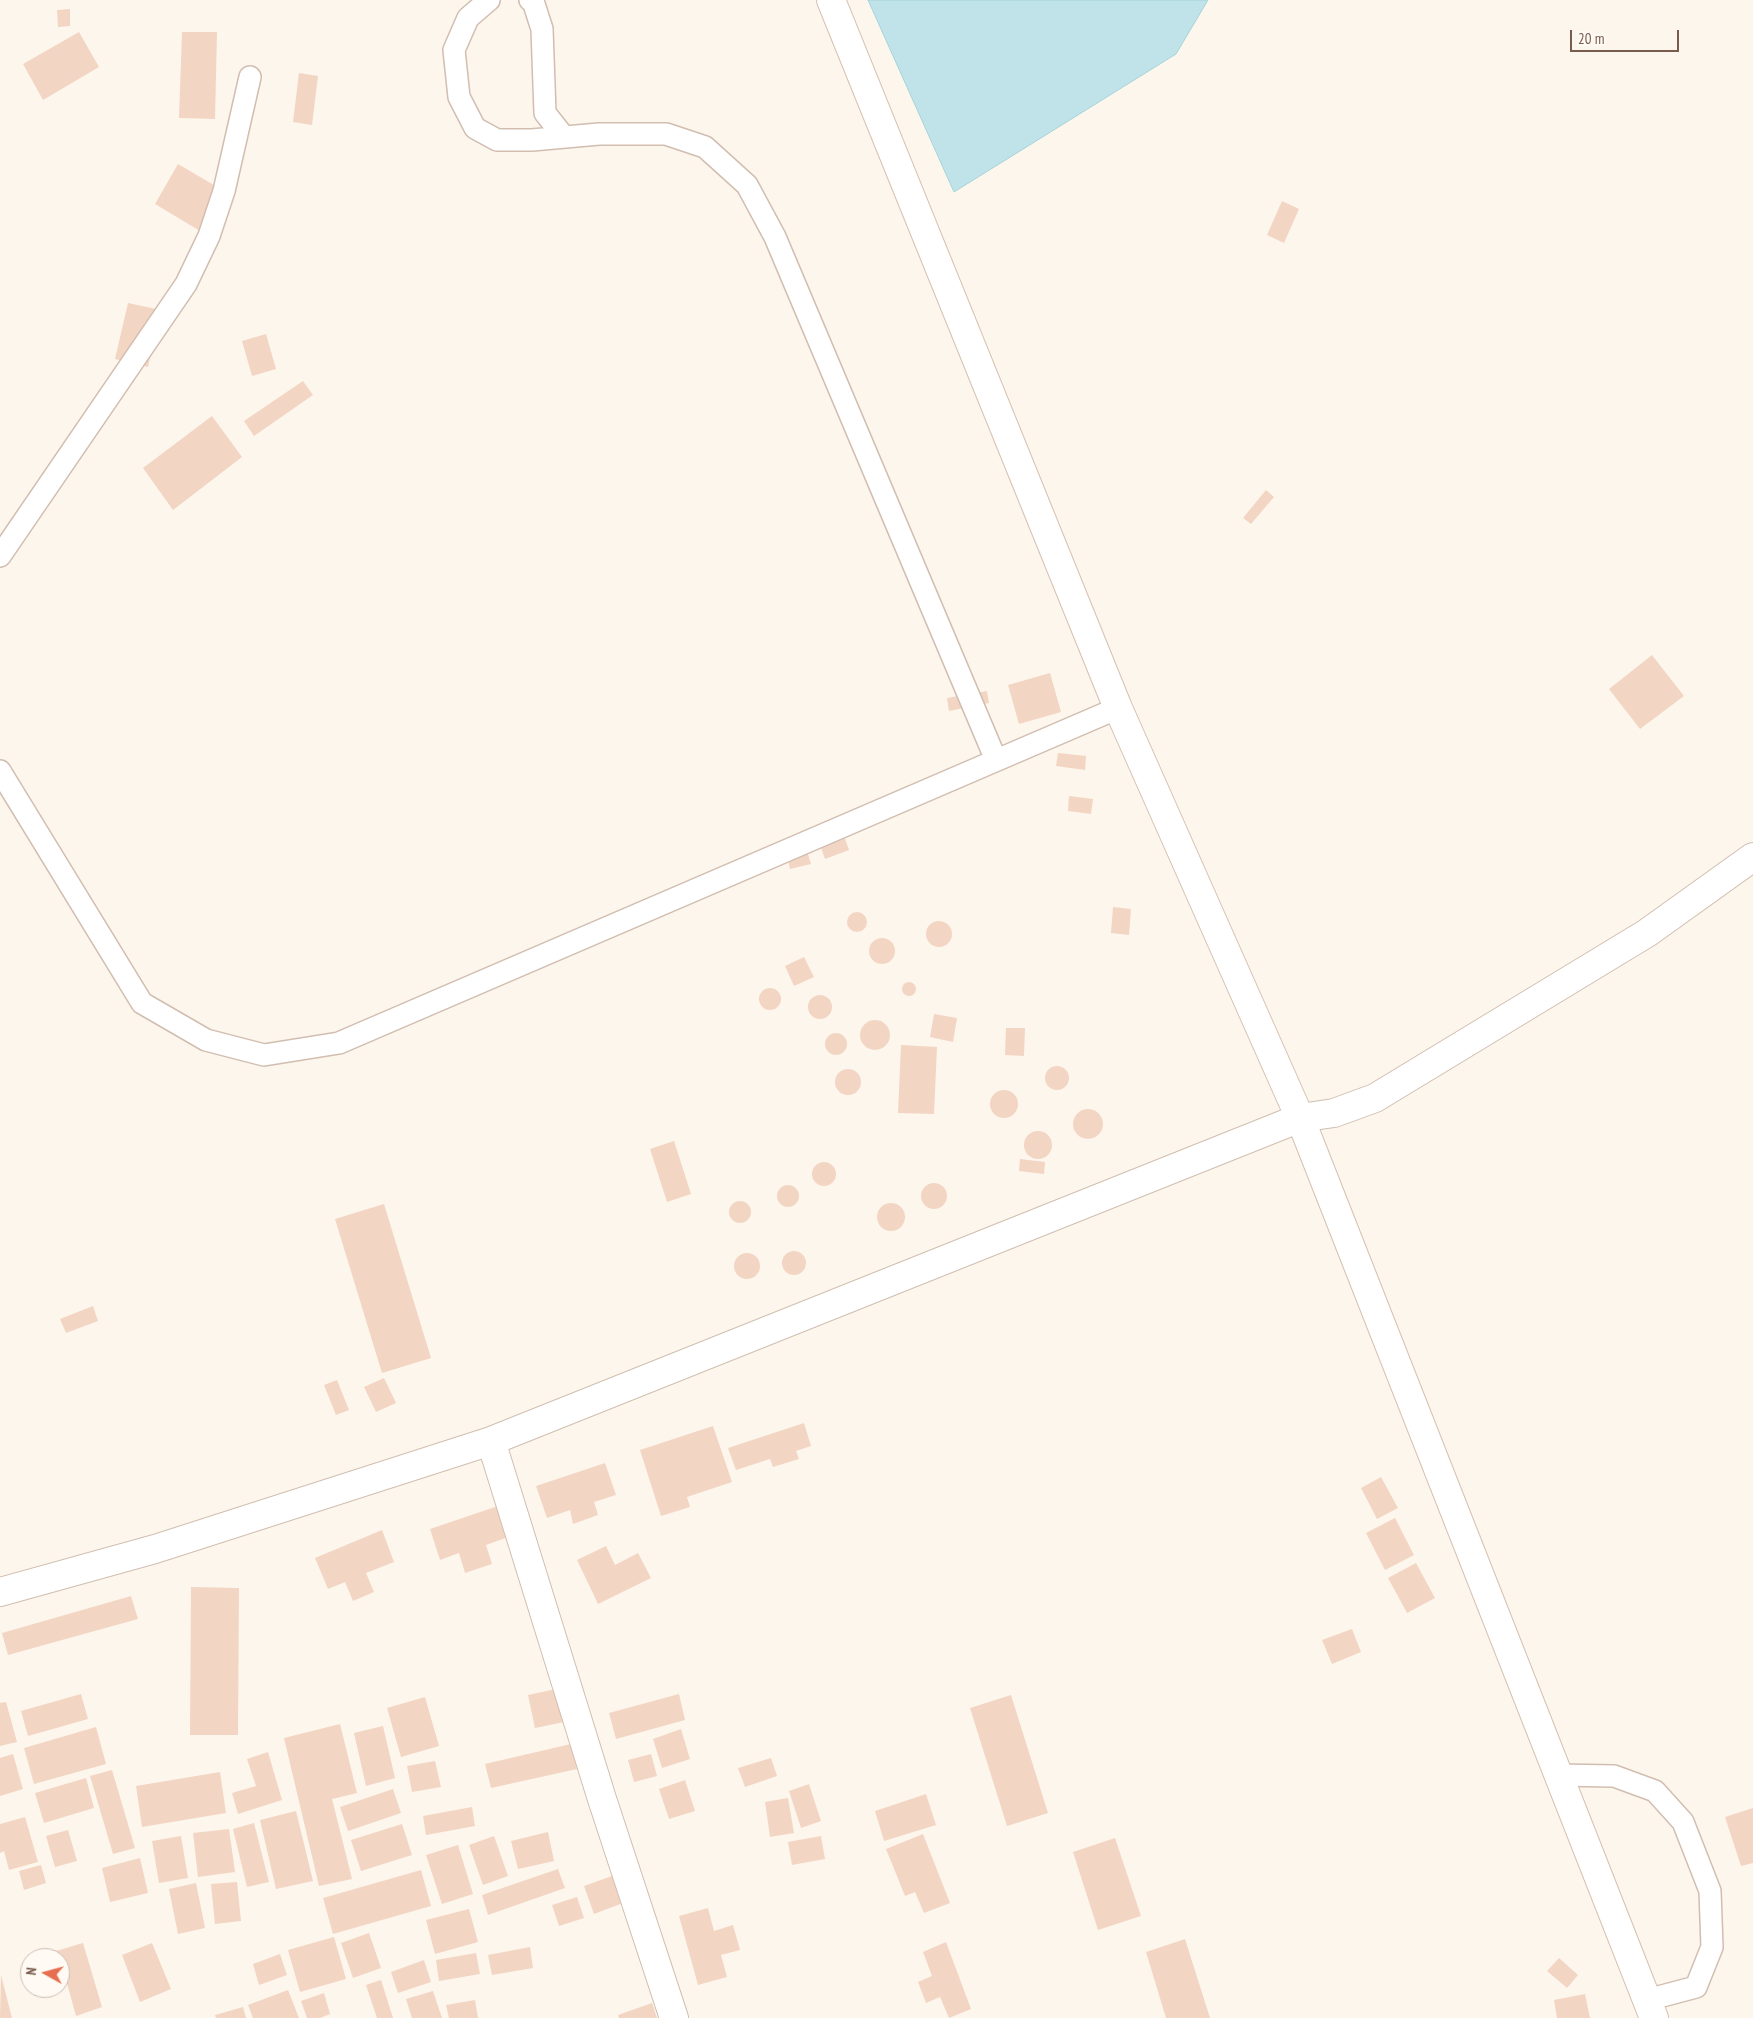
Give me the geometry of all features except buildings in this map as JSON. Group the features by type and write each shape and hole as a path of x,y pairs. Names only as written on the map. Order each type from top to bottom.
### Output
{"street":[{"path":"831,0 1118,708 1300,1118 1557,1775 1651,2009"},
{"path":"0,1592 155,1549 491,1441 1300,1118 1334,1113 1375,1098 1647,933 1753,857"},
{"path":"491,1441 602,1799 674,2018"}],"lane":[{"path":"489,0 468,18 454,50 459,97 475,128 496,140 599,134 666,134 705,147 747,185 774,237 996,760"},
{"path":"530,0 542,29 546,113 564,137"},
{"path":"0,556 186,284 209,236 221,200 250,77"},
{"path":"0,771 142,1002 206,1040 264,1056 340,1043 1118,708"},
{"path":"1557,1775 1614,1776 1654,1792 1683,1822 1710,1891 1712,1947 1696,1987 1651,2009"}],"water":[{"path":"868,0 1208,0 1176,54 954,192"}]}
